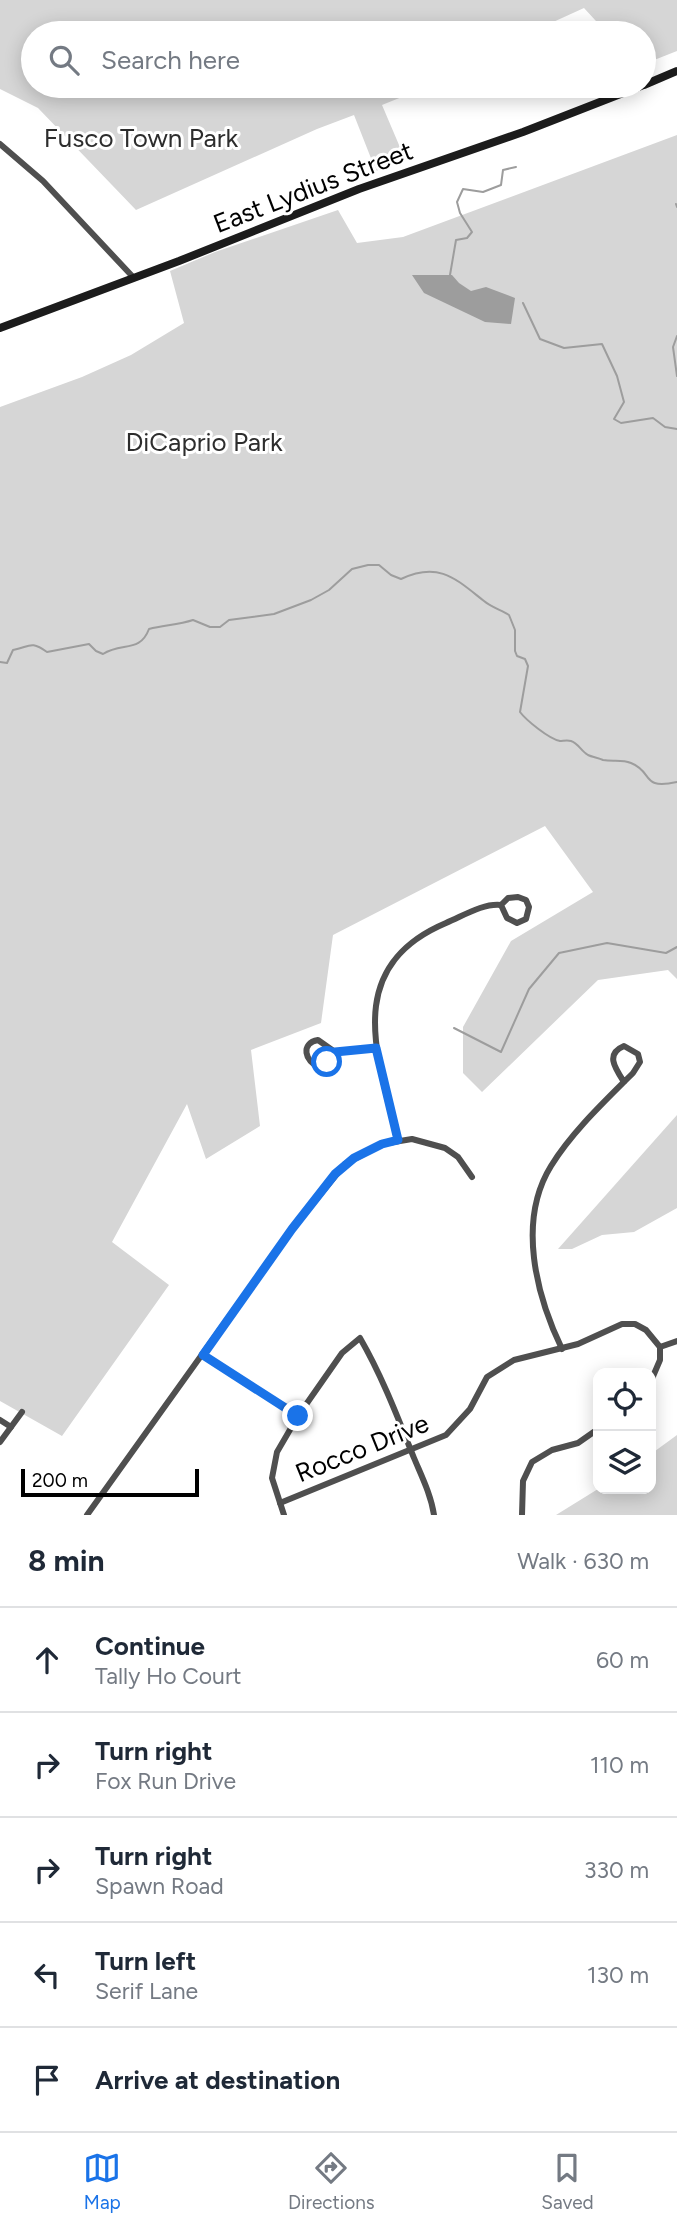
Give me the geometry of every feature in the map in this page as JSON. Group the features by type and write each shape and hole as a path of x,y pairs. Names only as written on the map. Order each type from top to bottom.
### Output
{"street":[{"name":"East Lydius Street","path":"656,80 677,72"},
{"name":"East Lydius Street","path":"0,328 359,189 523,132 610,98"},
{"path":"0,144 43,181 133,277"},
{"path":"398,1140 376,1048 374,1008 381,985 397,958 423,934 486,906 501,905 508,898 522,898 528,903 528,914 522,922 512,922 503,913 501,905"},
{"path":"335,1052 319,1067 310,1062 306,1055 307,1046 318,1040 335,1052 376,1048"},
{"path":"562,1349 552,1328 536,1272 533,1230 535,1211 549,1169 564,1147 624,1082 640,1062 638,1054 624,1046 616,1049 612,1056 613,1065 624,1082"},
{"path":"87,1515 292,1229 335,1174 354,1158 382,1144 398,1140 423,1141 445,1148 458,1157 472,1177"},
{"name":"Rocco Drive","path":"280,1503 446,1435 470,1409 486,1377 529,1355 562,1349 622,1324 635,1324 646,1330 660,1347"},
{"path":"284,1515 272,1478 273,1463 298,1416 342,1353 359,1338 372,1359 411,1449 434,1515"},
{"path":"656,1369 660,1360 660,1347 677,1341"},
{"path":"203,1355 298,1416"},
{"path":"0,1442 22,1412"},
{"path":"0,1420 10,1427"},
{"path":"522,1515 523,1481 531,1462 552,1450 578,1443 595,1431"}],"green space":[{"name":"Fusco Town Park","path":"0,0 677,0 677,51 656,59 656,21 596,21 584,8 555,21 21,21 21,98 399,98 382,105 405,159 376,171 354,115 136,210 38,108 0,89"},
{"name":"DiCaprio Park","path":"677,135 677,979 668,970 598,980 482,1092 463,1073 463,1027 511,941 593,892 545,826 333,935 321,1023 251,1050 260,1126 206,1159 187,1104 112,1242 169,1285 62,1436 0,1401 0,407 82,377 131,355 184,323 170,271 215,252 338,210 357,243 403,237"},
{"path":"677,1115 677,1208 634,1232 602,1235 572,1249 558,1249"},
{"path":"677,1435 677,1515 556,1515 593,1492 656,1494 656,1450"}],"shaded area":[{"path":"412,275 452,275 471,291 486,287 515,298 511,324 485,322 424,293"}],"waterway":[{"path":"450,275 456,240 467,238 472,232 460,213 457,202 463,189 483,192 501,185 503,170 516,167"},
{"path":"523,303 540,339 564,348 602,344 617,376 624,402 614,419 621,423 653,418 665,427 677,429"},
{"path":"677,336 673,347 677,376"},
{"path":"0,662 7,663 13,650 30,645 47,652 89,644 103,654 136,644 149,629 193,620 210,627 220,627 229,620 274,614 311,600 329,590 352,569 368,565 379,565 401,579 414,574 437,572 455,580 509,615 515,630 515,651 517,656 525,659 528,666 520,712 532,724 555,740 573,742 590,756 631,763 643,771 652,782 677,782"},
{"path":"454,1028 501,1052 529,989 559,953 607,943 666,953 677,947"}],"route":[{"path":"298,1416 203,1355 292,1229 335,1174 354,1158 382,1144 398,1140 376,1048 335,1052 327,1062"}]}
